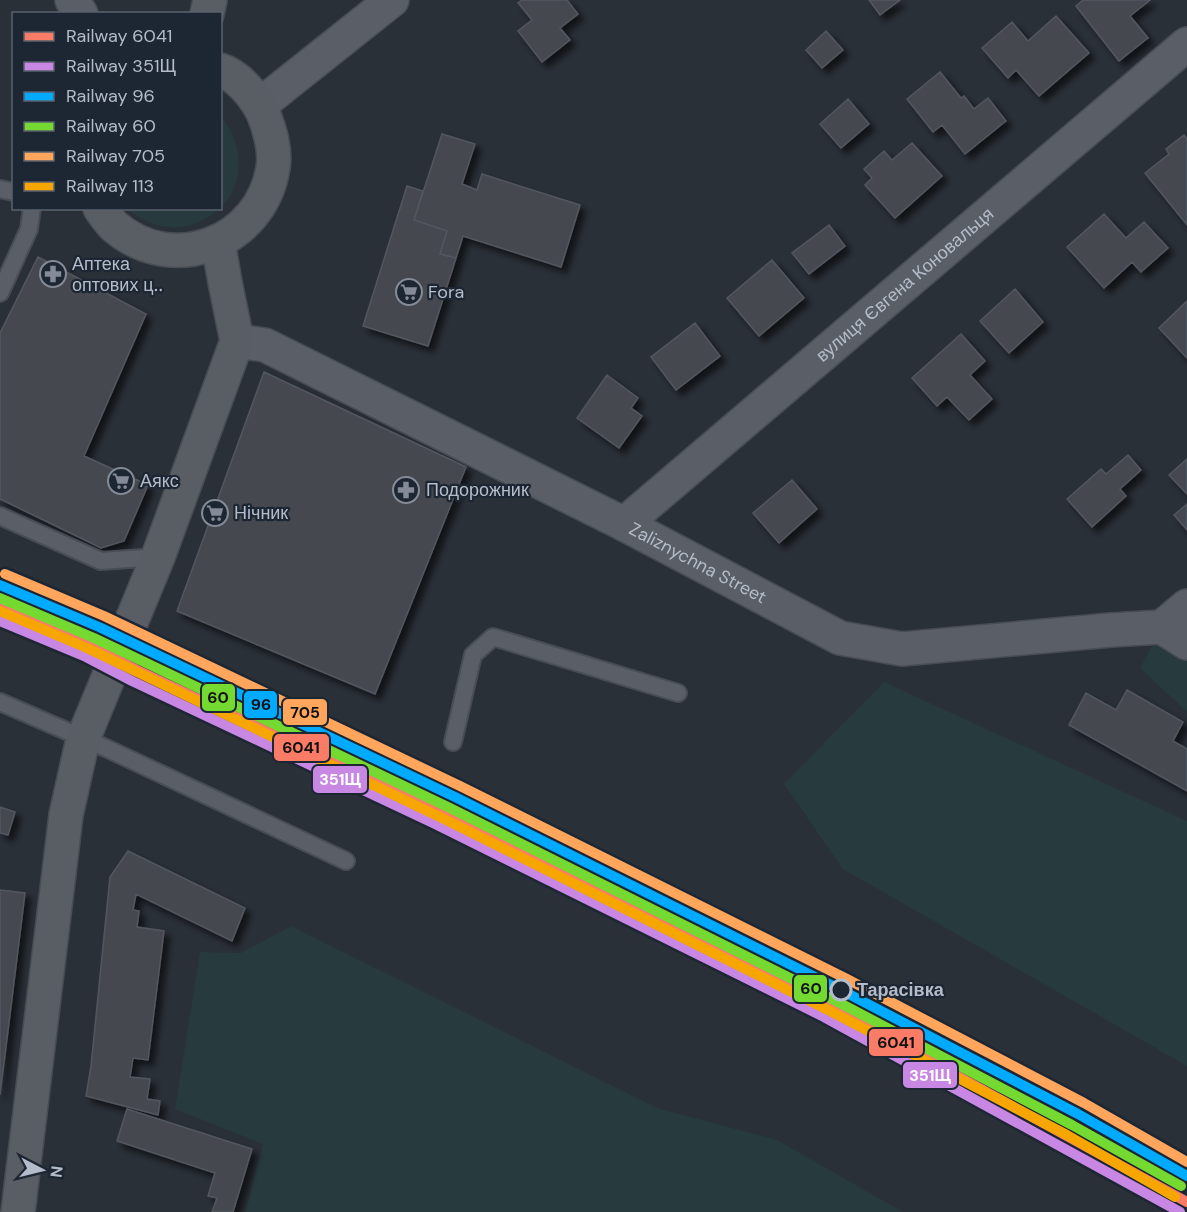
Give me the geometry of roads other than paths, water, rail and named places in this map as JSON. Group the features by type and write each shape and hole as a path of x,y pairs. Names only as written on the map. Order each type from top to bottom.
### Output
{"main road":[{"path":"102,210 114,226 137,242 164,250 191,250 218,242 244,224 264,198 273,167 272,135 260,105 243,85 222,71"},
{"path":"18,1212 66,815 83,739 158,557 237,341 218,242"}],"street":[{"path":"260,105 392,0"},
{"name":"вулиця Євгена Коновальця","path":"624,524 1187,44"},
{"name":"Zaliznychna Street","path":"237,341 265,345 624,524 840,638 902,649 1111,630 1174,635"},
{"path":"1174,635 1187,606"}],"lane":[{"path":"0,293 29,229 32,210"},
{"path":"0,516 102,561 158,557"},
{"path":"453,741 473,655 493,637 678,693"},
{"path":"0,702 346,861"}],"rail line":[{"name":"705","path":"5,574 104,616 460,786 847,979 1084,1103 1187,1162"},
{"name":"96","path":"0,585 99,627 455,797 841,990 1078,1114 1187,1176"},
{"name":"60","path":"0,598 94,638 450,808 836,1001 1072,1125 1181,1186"},
{"name":"6041","path":"0,608 91,646 438,812 830,1006 1187,1202"},
{"name":"113","path":"0,611 89,649 444,819 830,1011 1067,1135 1175,1197"},
{"name":"351Щ","path":"0,621 86,657 433,823 824,1017 1180,1212"}],"place":[{"name":"Аптека оптових ц‥","path":"53,274"},
{"name":"Fora","path":"409,292"},
{"name":"Аякс","path":"121,481"},
{"name":"Подорожник","path":"406,490"},
{"name":"Нічник","path":"215,513"},
{"name":"Тарасівка","path":"841,990"}]}
